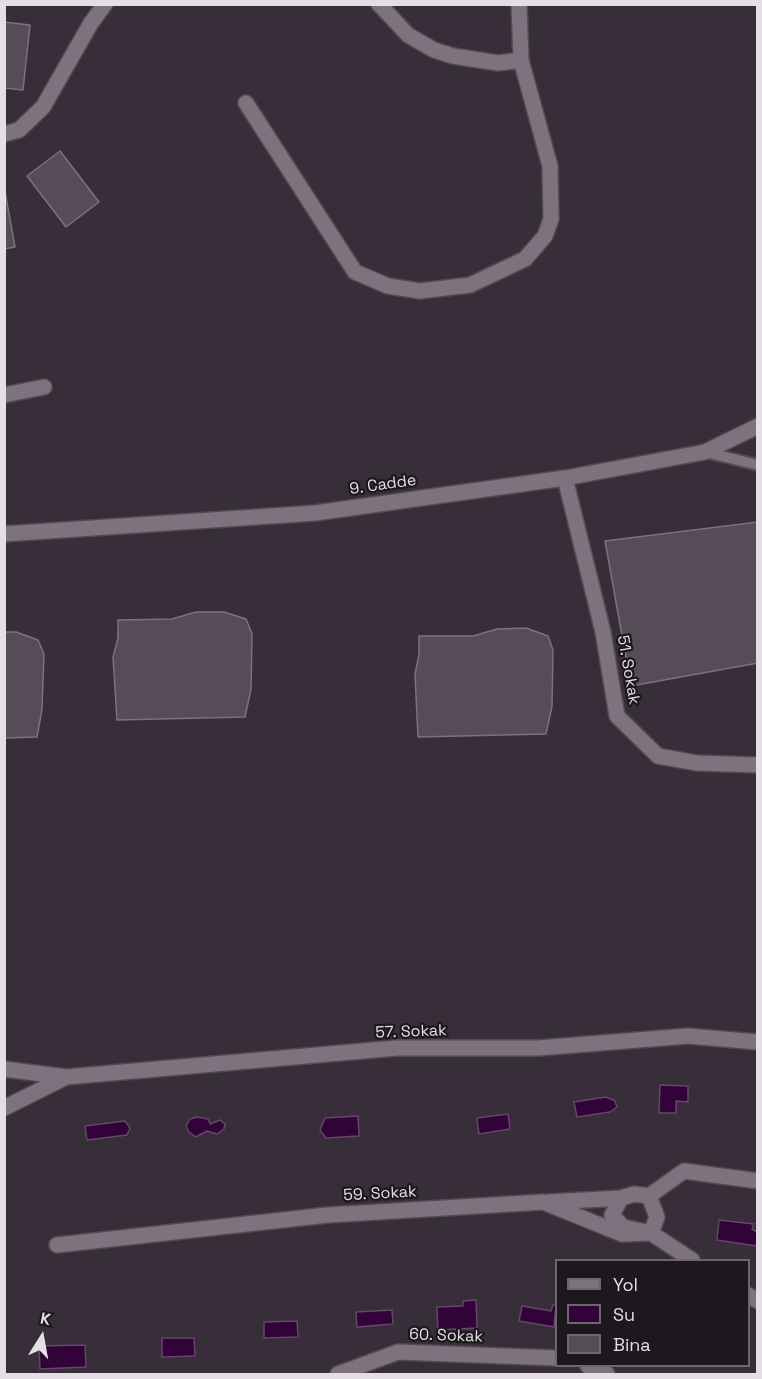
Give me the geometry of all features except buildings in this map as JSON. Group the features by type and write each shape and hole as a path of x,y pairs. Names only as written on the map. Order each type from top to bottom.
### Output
{"street":[{"path":"4,134 19,130 43,107 91,23 105,4"},
{"path":"379,4 408,35 434,50 453,56 498,63 521,60"},
{"path":"246,103 355,272 388,286 420,291 470,285 525,259 545,236 551,219 550,166 521,60 519,4"},
{"path":"4,395 44,387"},
{"name":"9. Cadde","path":"4,534 315,513 565,478 705,452 758,426"},
{"name":"51. Sokak","path":"565,478 603,632 617,716 658,756 698,763 758,765"},
{"name":"57. Sokak","path":"4,1069 66,1077 397,1048 538,1048 688,1036 758,1042"},
{"name":"57. Sokak","path":"4,1107 66,1077"},
{"path":"543,1202 621,1198 634,1194 649,1196 684,1171 758,1181"},
{"path":"649,1196 657,1217 651,1233"},
{"path":"621,1198 612,1215 623,1227 651,1233 690,1259"},
{"name":"59. Sokak","path":"57,1245 328,1215 543,1202 622,1234 651,1233"},
{"name":"60. Sokak","path":"338,1374 398,1352 555,1358"},
{"path":"592,1367 607,1374"}],"lane":[{"path":"705,452 758,465"}],"water":[{"path":"660,1085 688,1086 688,1102 676,1101 676,1113 659,1113"},
{"path":"606,1097 615,1101 617,1107 610,1112 577,1117 574,1102"},
{"path":"508,1114 510,1129 479,1134 477,1118"},
{"path":"358,1116 359,1136 326,1138 320,1130 325,1118"},
{"path":"197,1117 208,1119 210,1124 220,1120 225,1124 224,1129 217,1134 207,1131 196,1137 189,1132 186,1126 190,1119"},
{"path":"125,1121 130,1128 127,1135 87,1140 85,1126"},
{"path":"719,1220 754,1224 752,1229 757,1232 757,1246 717,1240"},
{"path":"476,1300 477,1328 438,1330 437,1307 463,1306 463,1301"},
{"path":"555,1305 554,1327 519,1321 522,1306 551,1311"},
{"path":"392,1310 393,1324 357,1327 356,1312"},
{"path":"297,1321 298,1337 264,1338 264,1322"},
{"path":"162,1338 194,1338 195,1356 162,1357"},
{"path":"85,1345 86,1367 40,1369 39,1346"}]}
